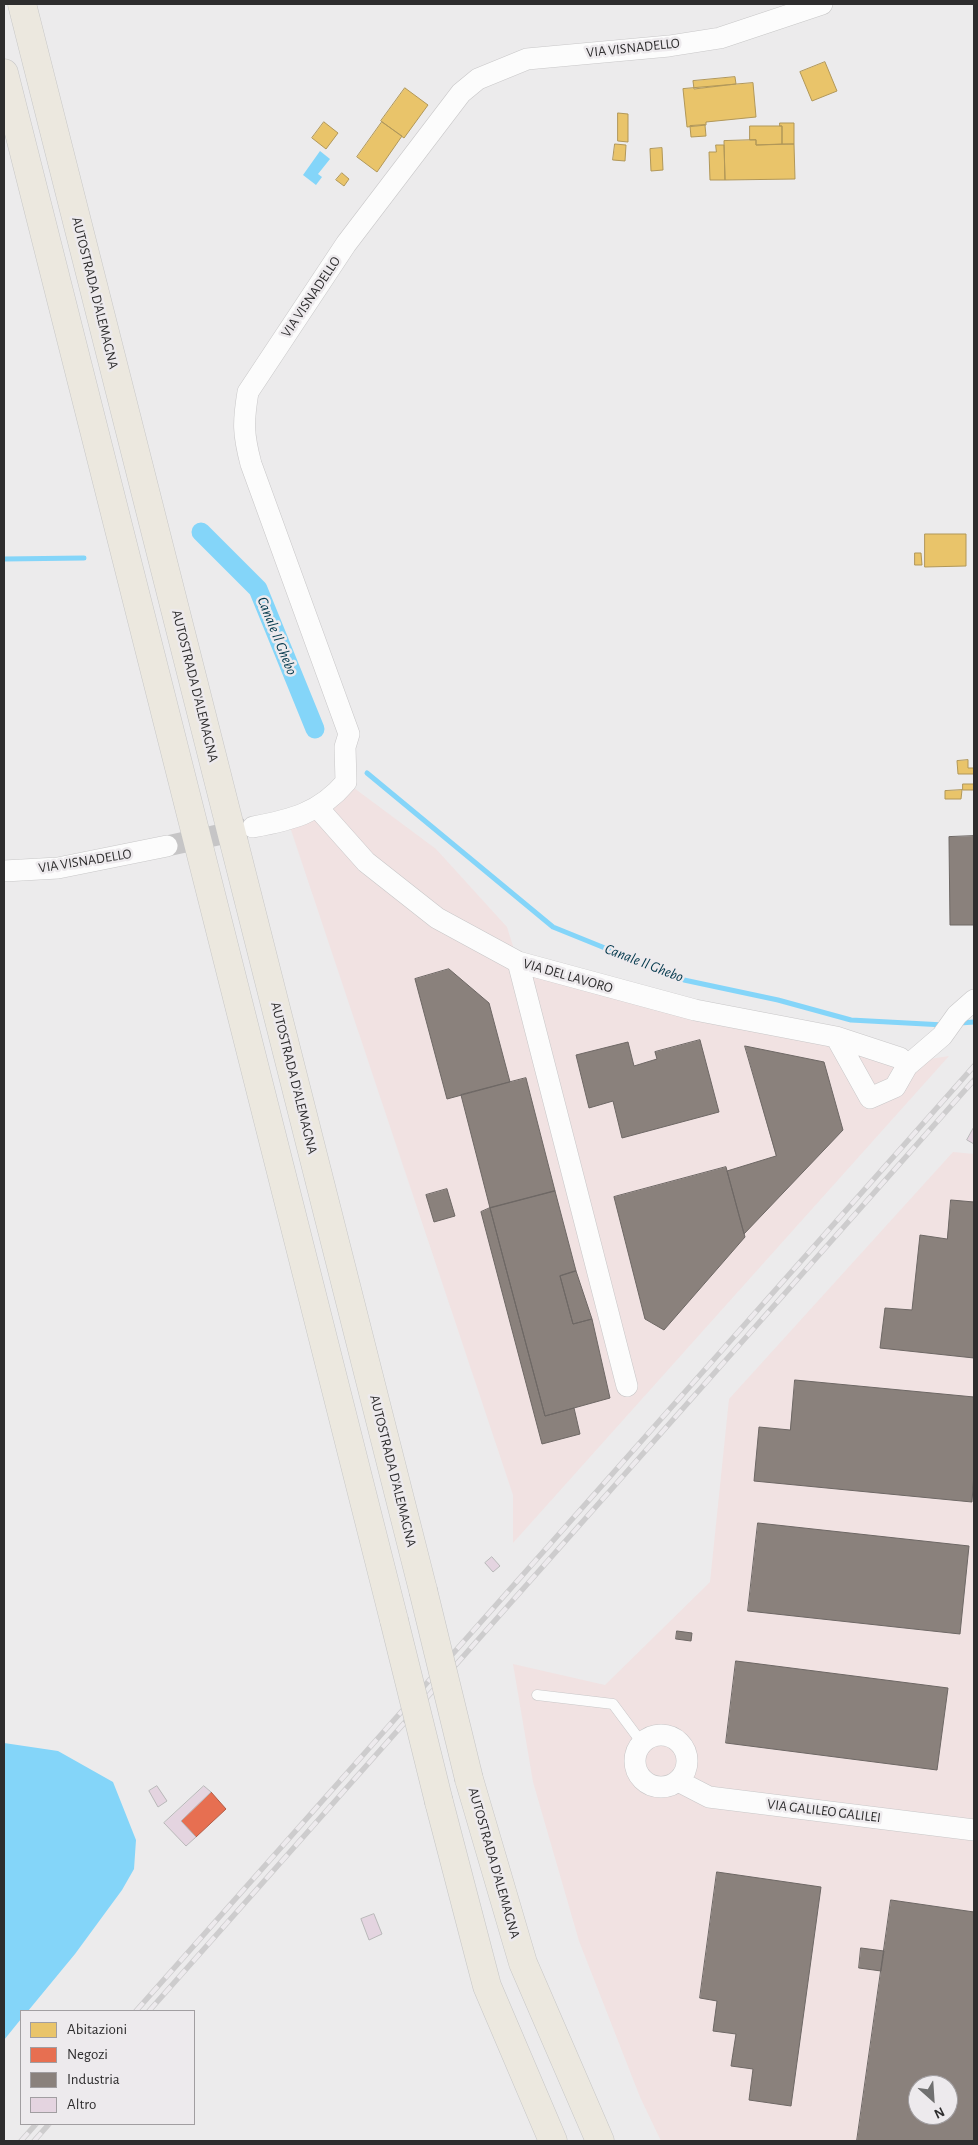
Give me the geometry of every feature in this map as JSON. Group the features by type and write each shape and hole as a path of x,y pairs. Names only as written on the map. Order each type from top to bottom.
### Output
{"highway":[{"name":"AUTOSTRADA D'ALEMAGNA","path":"22,4 423,1590 469,1779 523,1963 600,2141"},
{"path":"4,73 487,1986 553,2141"}],"street":[{"name":"VIA VISNADELLO","path":"253,827 288,821 318,808 337,793 346,782 345,747 349,734 251,464 244,435 244,412 248,392 346,244 462,93 478,79 528,59 670,46 720,38 822,4"},
{"name":"VIA DEL LAVORO","path":"318,808 366,862 437,918 518,962 694,1010 836,1038 900,1058 907,1066"},
{"name":"VIA VISNADELLO","path":"4,871 58,868 167,846"},
{"path":"518,962 628,1386"},
{"path":"836,1038 870,1098 895,1087 907,1066 942,1036 957,1015 974,1000"},
{"path":"665,1735 674,1737 685,1749 687,1766 678,1781 662,1787 646,1782 640,1776 635,1759 637,1751 648,1738 665,1735"},
{"name":"VIA GALILEO GALILEI","path":"678,1781 709,1797 974,1830"}],"lane":[{"path":"536,1695 613,1704 642,1743"}],"shaded area":[{"path":"346,782 436,849 507,927 518,962 910,1062 949,1056 513,1543 513,1495 288,821"},
{"path":"953,1152 974,1154 974,2141 661,2141 640,2097 579,1941 533,1782 513,1664 605,1685 710,1582 729,1399"}],"water":[{"path":"320,151 330,159 318,174 322,177 316,185 303,175"},
{"path":"4,1743 58,1751 113,1782 136,1840 134,1869 122,1890 75,1954 29,2010 20,2010 20,2020 4,2040"}],"building: Abitazioni":[{"path":"825,62 837,91 812,101 800,72"},
{"path":"735,77 736,84 694,89 693,81"},
{"path":"753,83 756,117 706,122 706,125 687,127 683,89"},
{"path":"405,88 428,105 404,138 381,121"},
{"path":"618,113 628,114 628,142 618,141"},
{"path":"324,122 338,133 326,149 312,138"},
{"path":"382,122 402,136 377,172 357,157"},
{"path":"780,123 794,123 794,144 782,144 782,126 780,126"},
{"path":"705,125 706,136 691,137 690,126"},
{"path":"750,126 782,126 782,144 756,145 756,140 750,140"},
{"path":"756,140 756,145 794,144 795,179 725,180 724,141"},
{"path":"615,144 626,145 625,161 613,160"},
{"path":"716,145 724,145 725,180 710,180 709,152 716,152"},
{"path":"662,148 663,170 651,171 650,149"},
{"path":"342,173 349,179 344,186 336,180"},
{"path":"925,534 966,534 966,566 925,567"},
{"path":"915,553 921,553 922,565 915,565"},
{"path":"968,760 968,768 974,768 974,774 958,774 957,761"},
{"path":"963,784 974,784 974,790 963,790"},
{"path":"962,790 961,799 945,799 945,791"}],"building: Negozi":[{"path":"211,1792 226,1809 196,1837 181,1821"}],"building: Industria":[{"path":"974,836 974,925 950,925 949,837"},
{"path":"449,969 489,1003 510,1082 447,1099 415,979"},
{"path":"700,1040 719,1112 622,1138 613,1101 589,1108 576,1055 628,1042 634,1066 657,1059 655,1052"},
{"path":"745,1046 824,1062 843,1130 744,1234 727,1171 776,1156"},
{"path":"526,1078 555,1191 490,1208 461,1095"},
{"path":"726,1167 745,1237 664,1330 645,1319 614,1197"},
{"path":"447,1189 455,1216 434,1222 426,1195"},
{"path":"555,1191 576,1271 560,1276 573,1324 592,1319 610,1398 545,1416 490,1208"},
{"path":"951,1200 974,1202 974,1358 880,1348 885,1308 912,1310 920,1235 947,1239"},
{"path":"490,1208 545,1416 574,1408 580,1434 542,1444 481,1212"},
{"path":"576,1271 592,1319 573,1324 560,1276"},
{"path":"795,1380 974,1397 972,1502 754,1481 759,1427 790,1430"},
{"path":"758,1523 969,1546 960,1634 748,1611"},
{"path":"677,1631 692,1633 691,1641 676,1639"},
{"path":"736,1661 948,1688 937,1770 726,1743"},
{"path":"717,1872 821,1887 791,2106 749,2100 753,2069 731,2066 736,2034 713,2031 717,2001 700,1998"},
{"path":"891,1900 974,1912 974,2141 857,2141"},
{"path":"861,1948 884,1951 881,1971 859,1968"}],"building: Altro":[{"path":"974,1127 974,1144 967,1140"},
{"path":"492,1557 500,1566 493,1572 485,1563"},
{"path":"157,1786 167,1801 158,1807 149,1791"},
{"path":"204,1786 211,1792 181,1821 196,1837 186,1846 164,1823"},
{"path":"374,1914 382,1934 369,1940 361,1919"}],"waterway":[{"name":"Canale Il Ghebo","path":"201,532 258,589 315,729"},
{"name":"Canale Il Ghebo","path":"4,559 84,558"},
{"name":"Canale Il Ghebo","path":"367,773 553,927 684,980 778,1000 851,1020 944,1025"},
{"name":"Canale Il Ghebo","path":"960,1023 974,1022"}],"tunnel":[{"path":"167,846 246,829"}],"railway":[{"path":"137,2010 974,1066"},
{"path":"150,2010 974,1080"},
{"path":"21,2141 35,2125"},
{"path":"34,2141 48,2125"}]}
